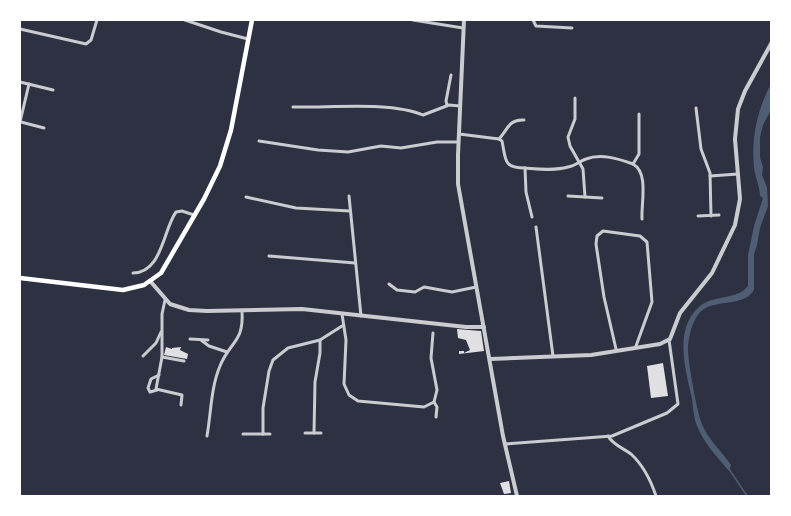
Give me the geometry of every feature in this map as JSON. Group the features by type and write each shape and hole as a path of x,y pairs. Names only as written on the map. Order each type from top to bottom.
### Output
{"main road":[{"path":"20,278 123,290 151,282 165,268 215,177 227,145 252,20"}],"street":[{"path":"20,29 82,44 89,43 97,20"},
{"path":"185,20 221,33 248,39"},
{"path":"413,20 463,28"},
{"path":"464,20 458,142 460,200 505,444 517,496"},
{"path":"533,20 536,26 572,28"},
{"path":"505,444 608,436 666,413 678,404 669,340 680,313 712,273 732,234 740,199 735,131 739,105 771,42"},
{"path":"448,106 446,101 452,75"},
{"path":"20,82 53,90"},
{"path":"29,84 20,122 44,128"},
{"path":"575,98 575,119 568,137 570,146 580,162 585,180 585,197"},
{"path":"293,107 391,108 417,112 423,116 448,106 460,106"},
{"path":"696,108 701,149 710,176 711,216"},
{"path":"633,164 639,154 639,114"},
{"path":"499,139 510,124 516,120 524,120"},
{"path":"459,134 499,139 502,141 508,165 513,168 558,169 572,166 588,158 608,157 633,164 641,171 642,219"},
{"path":"259,141 348,152 381,146 401,148 437,142 458,142"},
{"path":"525,168 526,192 532,217"},
{"path":"710,176 738,174"},
{"path":"349,196 361,316"},
{"path":"568,196 602,198"},
{"path":"246,197 296,208 350,211"},
{"path":"524,208 529,205"},
{"path":"133,273 142,272 154,260 176,212 182,211 194,215"},
{"path":"641,212 648,212"},
{"path":"698,216 719,215"},
{"path":"536,227 553,356"},
{"path":"616,349 604,297 596,244 597,236 603,231 640,236 647,242 653,288 652,302 636,346"},
{"path":"269,256 356,263"},
{"path":"151,282 165,300 182,309 207,312 288,308 484,327"},
{"path":"389,284 397,290 415,292 424,287 452,292 477,287"},
{"path":"157,389 162,357 162,314 165,300"},
{"path":"207,436 218,372 227,352 241,333 242,310"},
{"path":"342,314 346,340 345,390 358,401 424,407 434,402 437,390 431,358 433,333"},
{"path":"263,434 263,408 268,372 273,360 291,346 320,340 343,326"},
{"path":"143,356 156,343 162,330"},
{"path":"190,339 208,340"},
{"path":"201,340 209,346 227,352"},
{"path":"314,433 315,381 320,340"},
{"path":"490,359 591,355 616,349 660,344 669,340"},
{"path":"162,357 184,361"},
{"path":"159,375 151,379 148,388 150,392 157,389 182,395 181,405"},
{"path":"434,402 438,407 436,417"},
{"path":"305,433 321,433"},
{"path":"243,435 270,434"},
{"path":"608,436 612,442 639,463 656,496"}],"water":[{"path":"771,84 771,110 760,137 762,175 767,187 768,206 754,254 754,290 750,295 738,301 704,309 697,316 689,337 688,353 700,418 708,435 731,465 729,471 707,444 696,423 685,363 684,339 691,316 699,307 711,300 737,294 748,286 748,255 763,198 760,196 754,168 754,136 759,114"}],"building":[{"path":"457,329 481,331 484,351 459,354 459,351 464,351 464,353 470,350 466,340 458,338"},
{"path":"166,347 172,349 181,347 180,350 188,354 187,359 164,355"},
{"path":"663,363 668,396 651,398 647,366"},
{"path":"509,481 511,493 504,494 500,483"}],"waterway":[{"path":"729,469 747,496"}]}
